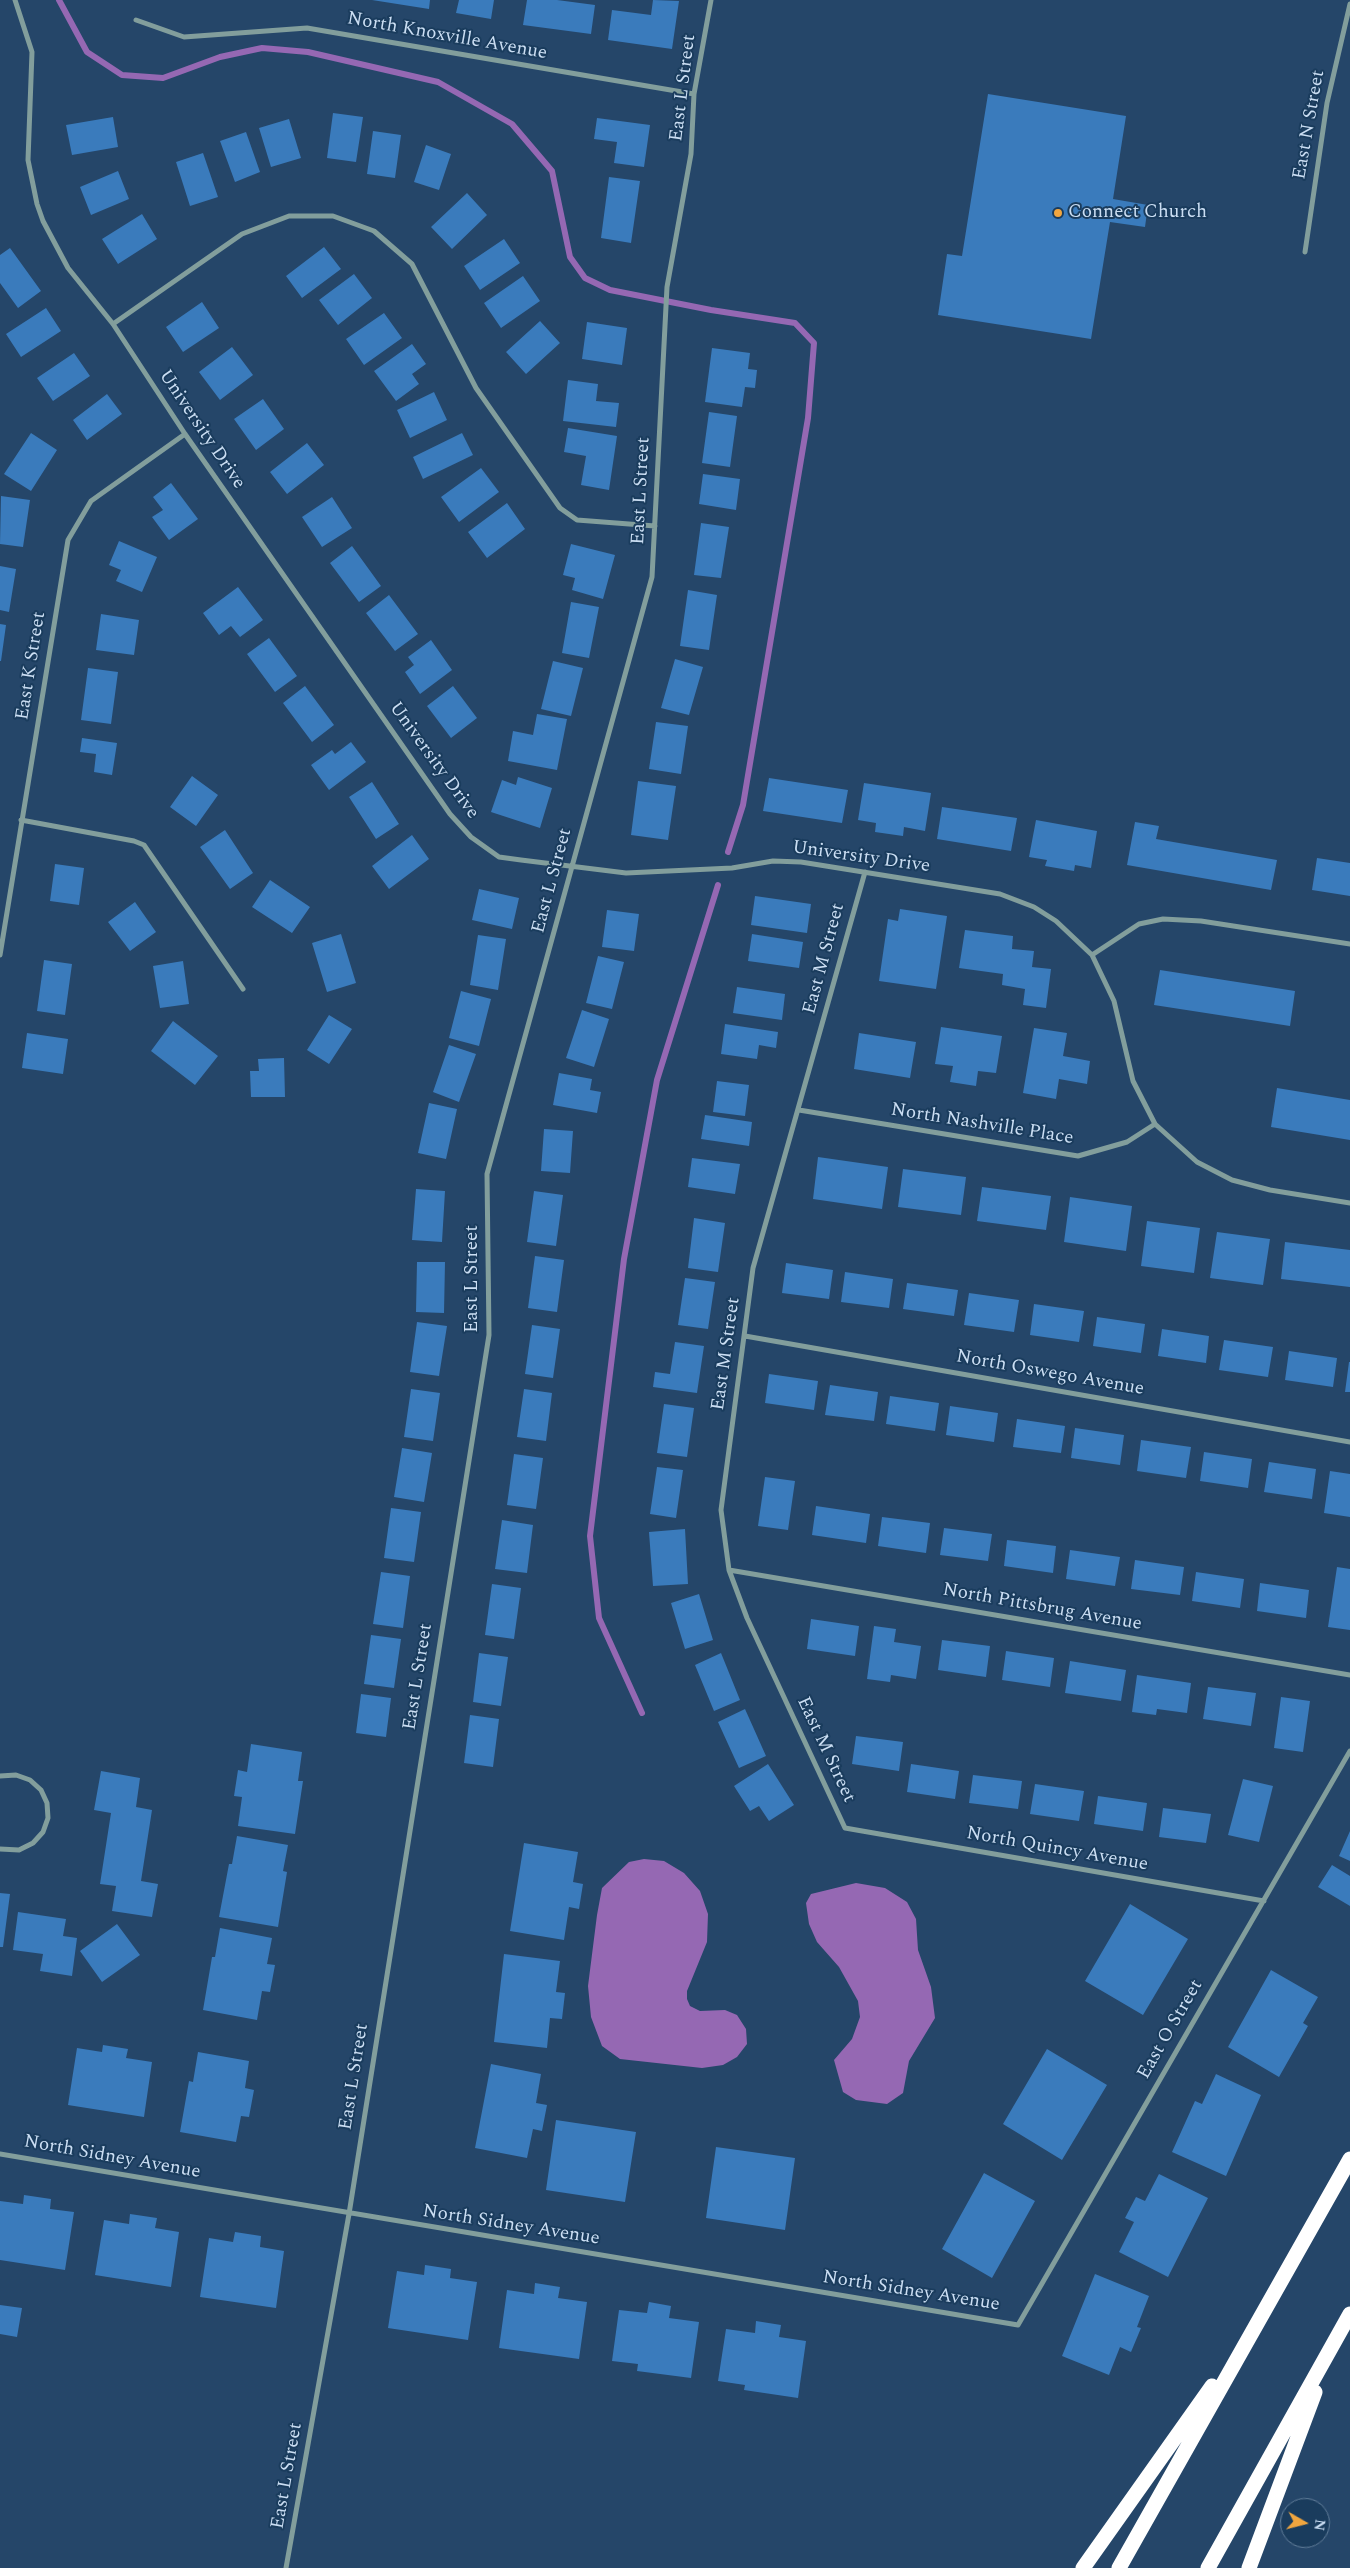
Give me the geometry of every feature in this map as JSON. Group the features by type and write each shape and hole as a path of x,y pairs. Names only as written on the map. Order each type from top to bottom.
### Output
{"highway":[{"path":"1119,2568 1350,2159"},
{"path":"1208,2568 1350,2314"},
{"path":"1082,2568 1260,2319"},
{"path":"1249,2568 1333,2343"}],"street":[{"name":"University Drive","path":"14,0 18,5 32,52 28,160 37,204 43,221 68,268 113,324 185,434 450,814 471,837 500,856 626,873 732,868 773,861 801,862 1000,894 1034,907 1056,921 1092,955 1114,1001 1133,1081 1155,1124 1197,1162 1232,1180 1270,1190 1350,1203"},
{"name":"East L Street","path":"286,2568 349,2214 489,1335 487,1174 652,578 667,287 691,154 694,94 711,0"},
{"name":"East N Street","path":"1305,252 1327,103 1350,4"},
{"name":"North Knoxville Avenue","path":"136,20 184,37 307,28 694,94"},
{"path":"113,324 242,234 290,216 333,216 374,231 412,264 476,388 560,508 577,520 655,526"},
{"name":"East K Street","path":"0,955 68,540 91,501 185,434"},
{"path":"21,820 134,841 144,845 243,989"},
{"name":"East M Street","path":"845,1828 747,1618 729,1570 721,1510 754,1268 865,872"},
{"path":"1092,955 1139,924 1163,919 1201,921 1350,944"},
{"name":"North Nashville Place","path":"799,1110 1078,1156 1127,1142 1155,1124"},
{"name":"North Oswego Avenue","path":"745,1336 1350,1442"},
{"name":"North Pittsbrug Avenue","path":"729,1570 1350,1675"},
{"name":"East O Street","path":"1018,2325 1350,1750"},
{"path":"0,1776 16,1775 30,1780 41,1790 47,1803 48,1818 43,1832 33,1843 19,1850 0,1849"},
{"name":"North Quincy Avenue","path":"845,1828 1264,1901"},
{"name":"North Sidney Avenue","path":"0,2154 1018,2325"}],"shaded area":[{"path":"644,1859 664,1861 684,1873 700,1891 708,1914 707,1942 687,1991 687,1999 690,2006 700,2011 725,2010 737,2015 746,2029 747,2044 737,2057 723,2065 702,2068 620,2059 602,2046 591,2017 588,1986 602,1888 629,1862"},
{"path":"856,1883 885,1888 907,1902 916,1919 918,1950 931,1987 935,2018 909,2061 903,2093 887,2104 856,2100 843,2092 834,2060 852,2039 860,2017 858,2001 839,1967 817,1942 809,1924 806,1903 811,1894"}],"building":[{"path":"372,0 430,0 429,9"},
{"path":"459,0 494,0 491,19 456,13"},
{"path":"527,0 557,0 595,5 591,34 523,25"},
{"path":"653,0 679,1 672,49 608,40 612,10 651,15"},
{"name":"Connect Church","path":"988,94 1126,116 1113,199 1148,205 1145,227 1110,222 1091,339 938,315 947,254 962,256"},
{"path":"333,113 363,117 356,162 327,158"},
{"path":"113,117 118,147 72,155 66,125"},
{"path":"597,118 650,125 644,167 614,163 617,142 594,139"},
{"path":"289,119 301,158 271,167 259,128"},
{"path":"373,131 401,135 395,178 367,174"},
{"path":"246,132 260,172 235,182 220,141"},
{"path":"426,145 451,154 439,190 414,182"},
{"path":"203,153 218,197 190,206 176,162"},
{"path":"118,171 129,199 91,215 80,187"},
{"path":"609,177 640,181 631,243 601,238"},
{"path":"467,193 487,215 452,249 431,227"},
{"path":"142,214 157,239 118,264 102,239"},
{"path":"504,239 520,263 480,290 464,266"},
{"path":"324,247 341,269 302,298 286,276"},
{"path":"10,248 41,291 18,308 0,283 0,255"},
{"path":"354,274 372,298 338,325 319,300"},
{"path":"523,276 540,301 501,328 484,303"},
{"path":"202,302 219,328 183,352 166,327"},
{"path":"46,308 61,331 21,357 6,334"},
{"path":"384,313 402,338 364,365 346,339"},
{"path":"540,321 560,343 526,374 506,352"},
{"path":"587,322 627,328 622,365 582,359"},
{"path":"412,344 426,364 412,374 419,384 396,401 374,371"},
{"path":"232,347 253,375 220,400 199,372"},
{"path":"712,348 750,353 748,369 757,370 755,388 745,387 742,407 705,402"},
{"path":"74,353 90,376 53,401 37,378"},
{"path":"568,380 598,384 596,401 619,403 616,427 563,421"},
{"path":"434,392 447,420 410,438 397,410"},
{"path":"107,394 122,414 87,440 73,420"},
{"path":"263,399 284,429 256,450 234,419"},
{"path":"709,412 737,416 730,467 702,463"},
{"path":"568,428 617,436 609,490 581,485 586,456 564,452"},
{"path":"31,433 57,450 31,491 4,474"},
{"path":"462,433 473,455 423,479 413,457"},
{"path":"307,443 324,465 287,494 270,472"},
{"path":"481,468 499,492 459,522 441,497"},
{"path":"703,474 740,479 736,510 699,504"},
{"path":"171,483 198,519 169,540 152,517 163,510 153,497"},
{"path":"1,496 30,500 23,547 0,544"},
{"path":"332,497 352,528 322,547 302,517"},
{"path":"507,503 525,529 487,558 468,532"},
{"path":"701,523 729,527 721,578 694,575"},
{"path":"119,541 157,557 142,592 116,581 121,570 109,565"},
{"path":"571,544 615,555 603,599 572,590 575,578 563,575"},
{"path":"352,546 381,586 359,602 330,563"},
{"path":"0,566 16,569 9,612 0,610"},
{"path":"238,587 263,620 240,637 231,626 219,635 203,613"},
{"path":"688,590 717,595 709,650 680,646"},
{"path":"389,595 418,634 395,651 366,613"},
{"path":"571,602 599,607 589,658 562,653"},
{"path":"101,614 139,620 134,655 96,650"},
{"path":"0,624 6,625 1,661 0,661"},
{"path":"269,638 297,676 275,692 247,654"},
{"path":"431,640 452,670 420,694 405,672 414,665 408,657"},
{"path":"675,659 703,667 689,715 661,708"},
{"path":"553,661 583,668 571,716 541,709"},
{"path":"88,668 118,672 111,724 81,720"},
{"path":"305,686 334,725 312,742 283,703"},
{"path":"453,686 477,718 451,738 427,706"},
{"path":"537,714 567,719 557,770 508,761 513,731 533,735"},
{"path":"656,722 688,726 681,774 649,769"},
{"path":"82,738 117,743 112,775 94,772 96,754 80,752"},
{"path":"351,742 366,762 329,790 311,765 332,750 335,754"},
{"path":"192,776 218,795 196,826 170,807"},
{"path":"518,777 552,788 540,828 491,812 502,780 516,785"},
{"path":"769,778 848,790 842,823 763,811"},
{"path":"638,781 676,786 668,840 631,835"},
{"path":"372,782 399,824 376,839 349,797"},
{"path":"864,783 931,793 925,831 904,827 903,836 875,832 876,823 858,820"},
{"path":"942,807 1017,818 1011,851 937,839"},
{"path":"1036,820 1097,831 1091,868 1075,865 1074,871 1045,866 1047,860 1029,857"},
{"path":"1135,822 1159,826 1156,839 1277,860 1271,890 1127,865"},
{"path":"225,830 253,873 230,889 200,847"},
{"path":"412,835 429,859 389,889 372,866"},
{"path":"1317,858 1350,863 1350,896 1312,890"},
{"path":"55,864 84,868 79,905 50,901"},
{"path":"270,880 310,907 292,933 252,907"},
{"path":"479,889 519,898 512,929 472,920"},
{"path":"755,896 811,904 807,933 751,925"},
{"path":"135,902 156,932 130,951 108,922"},
{"path":"900,909 947,916 936,989 879,981 888,919 898,921"},
{"path":"607,910 639,914 634,951 602,947"},
{"path":"965,930 1013,936 1012,949 1034,951 1032,967 1051,969 1046,1008 1023,1005 1025,989 1002,985 1003,974 959,968"},
{"path":"341,934 356,983 327,992 312,943"},
{"path":"752,934 803,942 799,968 748,961"},
{"path":"478,935 506,939 498,990 470,985"},
{"path":"598,956 624,962 612,1009 586,1003"},
{"path":"44,960 72,964 65,1015 37,1011"},
{"path":"183,961 189,1004 160,1008 153,966"},
{"path":"1160,970 1295,991 1290,1026 1154,1005"},
{"path":"737,987 785,994 782,1020 733,1013"},
{"path":"461,991 491,999 479,1046 449,1038"},
{"path":"582,1010 609,1019 594,1067 566,1058"},
{"path":"329,1015 352,1029 329,1064 307,1050"},
{"path":"173,1021 218,1056 195,1085 151,1051"},
{"path":"725,1024 778,1032 776,1048 759,1045 757,1059 721,1054"},
{"path":"941,1027 1002,1036 996,1073 978,1071 976,1086 950,1082 953,1066 935,1064"},
{"path":"1034,1028 1067,1033 1063,1056 1090,1061 1087,1084 1059,1079 1056,1099 1023,1093"},
{"path":"27,1033 68,1039 63,1074 22,1068"},
{"path":"859,1033 916,1042 910,1078 854,1069"},
{"path":"449,1045 476,1054 459,1102 433,1092"},
{"path":"284,1058 285,1097 251,1097 250,1071 259,1071 258,1059"},
{"path":"559,1073 592,1079 590,1090 601,1092 597,1113 553,1105"},
{"path":"717,1081 749,1085 745,1116 713,1112"},
{"path":"1277,1088 1350,1100 1350,1140 1271,1127"},
{"path":"429,1103 457,1109 446,1159 418,1153"},
{"path":"705,1115 752,1122 749,1146 701,1139"},
{"path":"544,1129 573,1131 570,1173 541,1171"},
{"path":"818,1157 888,1167 882,1209 813,1199"},
{"path":"692,1158 740,1164 735,1194 688,1187"},
{"path":"903,1169 966,1177 961,1215 898,1207"},
{"path":"982,1187 1051,1196 1046,1230 977,1221"},
{"path":"416,1189 445,1191 442,1242 412,1240"},
{"path":"534,1191 563,1195 556,1246 527,1242"},
{"path":"1070,1197 1132,1206 1126,1251 1064,1242"},
{"path":"694,1218 725,1223 718,1272 688,1268"},
{"path":"1147,1221 1200,1228 1194,1273 1141,1266"},
{"path":"1217,1232 1270,1239 1263,1285 1210,1278"},
{"path":"1285,1242 1350,1250 1350,1287 1281,1279"},
{"path":"535,1256 564,1260 557,1312 528,1308"},
{"path":"417,1262 445,1262 444,1313 416,1312"},
{"path":"786,1263 833,1270 829,1299 782,1293"},
{"path":"845,1272 893,1279 889,1308 841,1302"},
{"path":"685,1278 715,1282 708,1329 678,1325"},
{"path":"907,1283 958,1290 954,1316 903,1309"},
{"path":"969,1293 1019,1300 1014,1332 964,1325"},
{"path":"1034,1304 1084,1311 1079,1342 1030,1335"},
{"path":"1097,1317 1145,1324 1141,1353 1093,1346"},
{"path":"417,1322 447,1326 439,1376 410,1372"},
{"path":"532,1325 560,1329 553,1378 525,1374"},
{"path":"1162,1329 1209,1336 1206,1363 1158,1356"},
{"path":"1224,1340 1273,1347 1268,1377 1219,1370"},
{"path":"675,1342 704,1346 697,1393 653,1387 655,1372 670,1374"},
{"path":"1289,1351 1337,1358 1333,1387 1285,1380"},
{"path":"1349,1362 1350,1392 1345,1392"},
{"path":"769,1374 818,1381 814,1410 765,1403"},
{"path":"830,1385 878,1392 874,1421 825,1415"},
{"path":"411,1389 440,1393 433,1441 404,1437"},
{"path":"524,1389 552,1393 546,1441 517,1437"},
{"path":"890,1396 939,1403 935,1431 886,1424"},
{"path":"664,1404 694,1408 687,1457 657,1453"},
{"path":"950,1406 998,1413 994,1442 946,1435"},
{"path":"1017,1419 1065,1426 1061,1453 1013,1447"},
{"path":"1075,1428 1124,1435 1120,1465 1071,1458"},
{"path":"1141,1440 1191,1447 1186,1478 1137,1471"},
{"path":"402,1448 432,1453 424,1502 394,1497"},
{"path":"1204,1452 1252,1459 1248,1488 1200,1481"},
{"path":"514,1454 543,1458 536,1509 507,1505"},
{"path":"1269,1462 1316,1469 1312,1499 1264,1492"},
{"path":"657,1467 683,1470 676,1518 650,1514"},
{"path":"1330,1471 1350,1474 1350,1517 1324,1513"},
{"path":"765,1477 795,1481 788,1530 758,1526"},
{"path":"816,1506 870,1514 866,1543 812,1535"},
{"path":"391,1508 421,1512 414,1562 384,1558"},
{"path":"882,1517 930,1523 926,1553 878,1546"},
{"path":"502,1520 533,1525 527,1573 495,1569"},
{"path":"944,1528 992,1534 988,1561 940,1555"},
{"path":"685,1529 688,1584 653,1586 649,1532"},
{"path":"1007,1540 1056,1546 1053,1573 1004,1566"},
{"path":"1070,1550 1120,1557 1115,1586 1066,1579"},
{"path":"1135,1560 1184,1567 1180,1595 1131,1589"},
{"path":"1337,1567 1350,1569 1350,1630 1328,1627"},
{"path":"381,1572 410,1576 403,1628 373,1624"},
{"path":"1196,1572 1244,1579 1240,1608 1192,1601"},
{"path":"1260,1583 1309,1590 1306,1618 1257,1611"},
{"path":"492,1584 521,1588 514,1639 485,1635"},
{"path":"699,1594 713,1640 685,1649 671,1603"},
{"path":"811,1619 859,1626 855,1656 807,1649"},
{"path":"874,1626 896,1629 894,1642 921,1646 916,1679 891,1675 890,1682 867,1679"},
{"path":"371,1635 401,1639 394,1688 364,1684"},
{"path":"942,1640 990,1646 986,1677 938,1670"},
{"path":"1006,1651 1054,1658 1050,1687 1002,1680"},
{"path":"479,1653 508,1657 501,1706 473,1702"},
{"path":"721,1653 740,1700 714,1711 695,1665"},
{"path":"1070,1661 1126,1670 1121,1701 1065,1693"},
{"path":"1137,1675 1191,1683 1187,1713 1157,1709 1156,1715 1132,1712"},
{"path":"1208,1687 1256,1693 1251,1726 1203,1719"},
{"path":"361,1694 391,1698 386,1737 356,1733"},
{"path":"1281,1697 1310,1701 1303,1752 1274,1748"},
{"path":"745,1709 766,1756 739,1768 718,1722"},
{"path":"470,1715 499,1719 493,1767 464,1763"},
{"path":"856,1736 903,1742 899,1771 852,1764"},
{"path":"251,1744 302,1752 298,1781 303,1781 295,1834 238,1826 242,1797 234,1796 238,1770 247,1772"},
{"path":"768,1764 794,1805 769,1821 759,1806 750,1811 734,1786"},
{"path":"911,1764 959,1771 955,1799 907,1792"},
{"path":"101,1771 140,1778 136,1807 152,1810 141,1881 158,1884 152,1917 112,1911 116,1886 100,1884 111,1813 94,1810"},
{"path":"973,1775 1022,1781 1018,1809 969,1803"},
{"path":"1243,1779 1273,1786 1259,1842 1228,1835"},
{"path":"1035,1784 1084,1791 1079,1821 1030,1814"},
{"path":"1098,1796 1147,1803 1143,1831 1094,1824"},
{"path":"1163,1808 1211,1814 1206,1843 1159,1837"},
{"path":"1350,1831 1350,1861 1339,1856"},
{"path":"237,1836 288,1845 283,1871 287,1872 278,1927 219,1917 229,1864 232,1864"},
{"path":"524,1843 578,1852 573,1882 583,1884 579,1909 569,1907 564,1940 510,1931"},
{"path":"1332,1865 1350,1876 1350,1906 1318,1887"},
{"path":"0,1893 10,1894 3,1947 0,1947"},
{"path":"1130,1904 1188,1939 1143,2015 1085,1981"},
{"path":"18,1912 66,1919 63,1936 77,1938 72,1976 40,1971 43,1954 13,1950"},
{"path":"117,1924 140,1955 102,1982 80,1951"},
{"path":"220,1928 272,1938 267,1964 275,1965 270,1992 262,1991 257,2020 203,2010 212,1957 215,1957"},
{"path":"504,1954 560,1961 556,1992 565,1993 562,2019 550,2018 547,2048 494,2042"},
{"path":"1271,1970 1318,1997 1303,2023 1308,2026 1279,2077 1228,2047"},
{"path":"103,2045 128,2049 126,2058 152,2062 144,2117 68,2105 77,2048 102,2052"},
{"path":"1047,2049 1107,2085 1062,2160 1003,2124"},
{"path":"198,2052 249,2061 245,2088 254,2090 249,2117 241,2116 236,2142 180,2132 189,2081 193,2082"},
{"path":"491,2064 541,2074 536,2103 547,2105 542,2131 533,2129 527,2158 475,2148"},
{"path":"1216,2074 1261,2095 1226,2176 1172,2152 1195,2101 1202,2104"},
{"path":"556,2120 636,2132 625,2202 546,2190"},
{"path":"716,2147 795,2158 785,2230 706,2218"},
{"path":"984,2173 1035,2201 992,2278 942,2249"},
{"path":"1159,2174 1208,2198 1168,2277 1119,2252 1134,2222 1125,2218 1136,2197 1145,2201"},
{"path":"24,2195 51,2199 50,2209 74,2212 65,2270 0,2260 0,2201 23,2204"},
{"path":"130,2214 157,2218 155,2228 179,2232 171,2287 95,2275 104,2220 129,2224"},
{"path":"235,2232 261,2236 260,2247 284,2251 276,2308 200,2297 209,2238 233,2242"},
{"path":"425,2265 451,2269 450,2278 477,2282 468,2340 388,2328 397,2271 424,2275"},
{"path":"1095,2274 1149,2296 1137,2327 1141,2328 1131,2352 1120,2347 1109,2375 1062,2356"},
{"path":"535,2283 560,2287 558,2298 587,2302 579,2359 499,2348 507,2290 534,2294"},
{"path":"649,2302 671,2306 669,2318 699,2322 691,2378 637,2371 638,2364 612,2361 619,2310 647,2313"},
{"path":"0,2305 22,2308 17,2337 0,2334"},
{"path":"756,2321 781,2325 779,2337 806,2341 798,2398 744,2390 745,2385 718,2381 726,2329 755,2333"}],"waterway":[{"path":"59,0 87,52 122,75 163,78 220,57 262,48 308,52 438,82 512,124 552,171 570,257 585,278 610,290 711,310 795,323 814,343 808,418 743,805 728,852"},
{"path":"642,1713 599,1618 590,1536 624,1259 657,1080 718,885"}],"place":[{"name":"Connect Church","path":"1058,213"}]}
